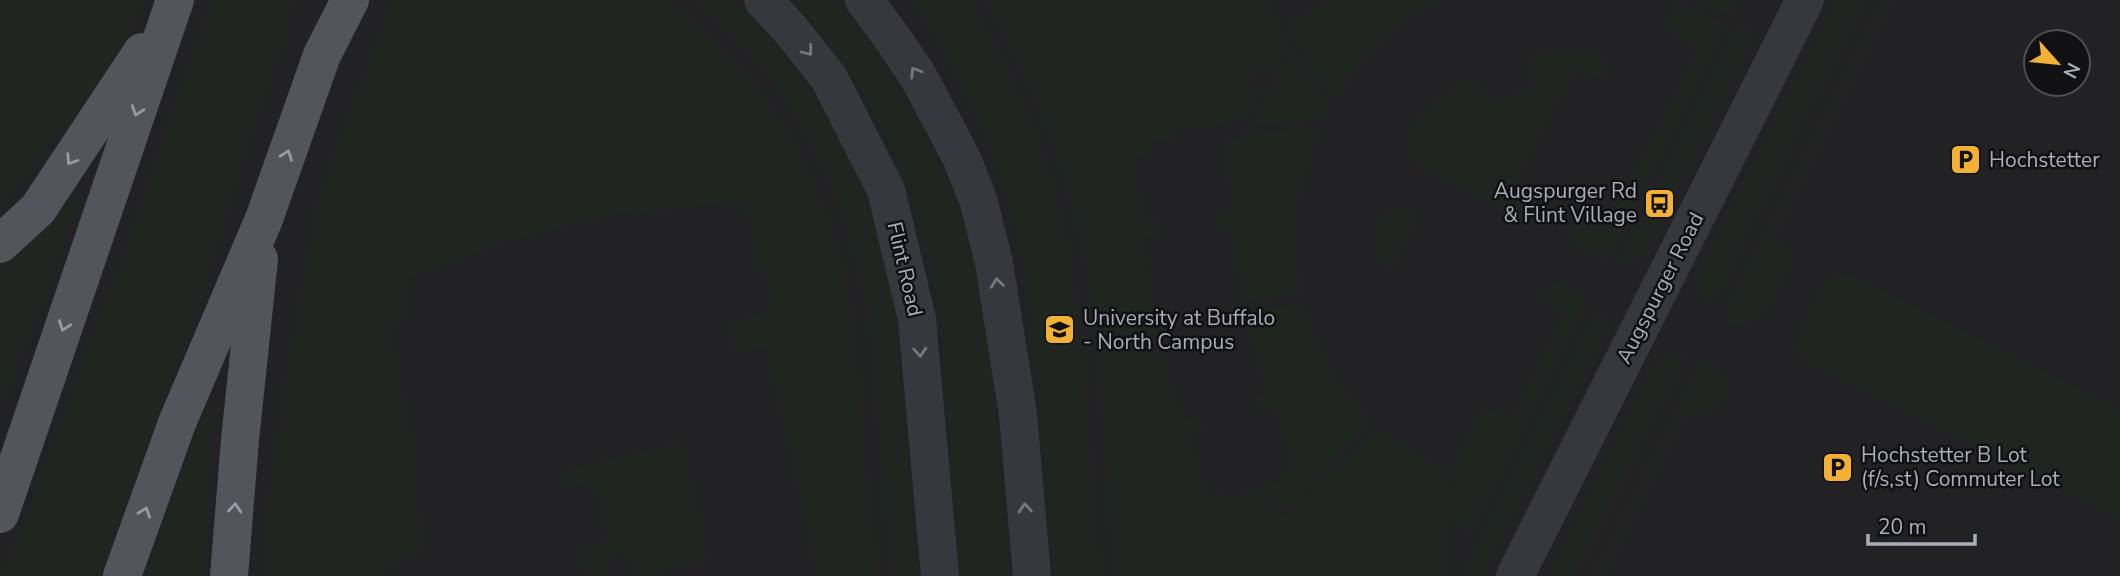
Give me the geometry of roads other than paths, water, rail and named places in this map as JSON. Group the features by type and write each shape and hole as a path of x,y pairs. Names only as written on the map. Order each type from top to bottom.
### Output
{"main road":[{"path":"0,244 38,209 175,0"},
{"path":"0,514 175,0"},
{"path":"319,0 322,55"},
{"path":"122,576 177,423 264,219 322,55 349,0"},
{"path":"229,576 240,440 264,219"}],"street":[{"name":"Flint Road","path":"763,0 829,78 886,190 917,319 940,576"},
{"path":"864,0 918,75 961,157 978,199 994,263 1018,414 1031,576"},
{"name":"Augspurger Road","path":"1515,576 1805,0"}],"place":[{"name":"Hochstetter","path":"1966,160"},
{"name":"Augspurger Rd & Flint Village","path":"1660,203"},
{"name":"University at Buffalo - North Campus","path":"1060,330"},
{"name":"Hochstetter B Lot (f/s,st) Commuter Lot","path":"1838,467"}]}
